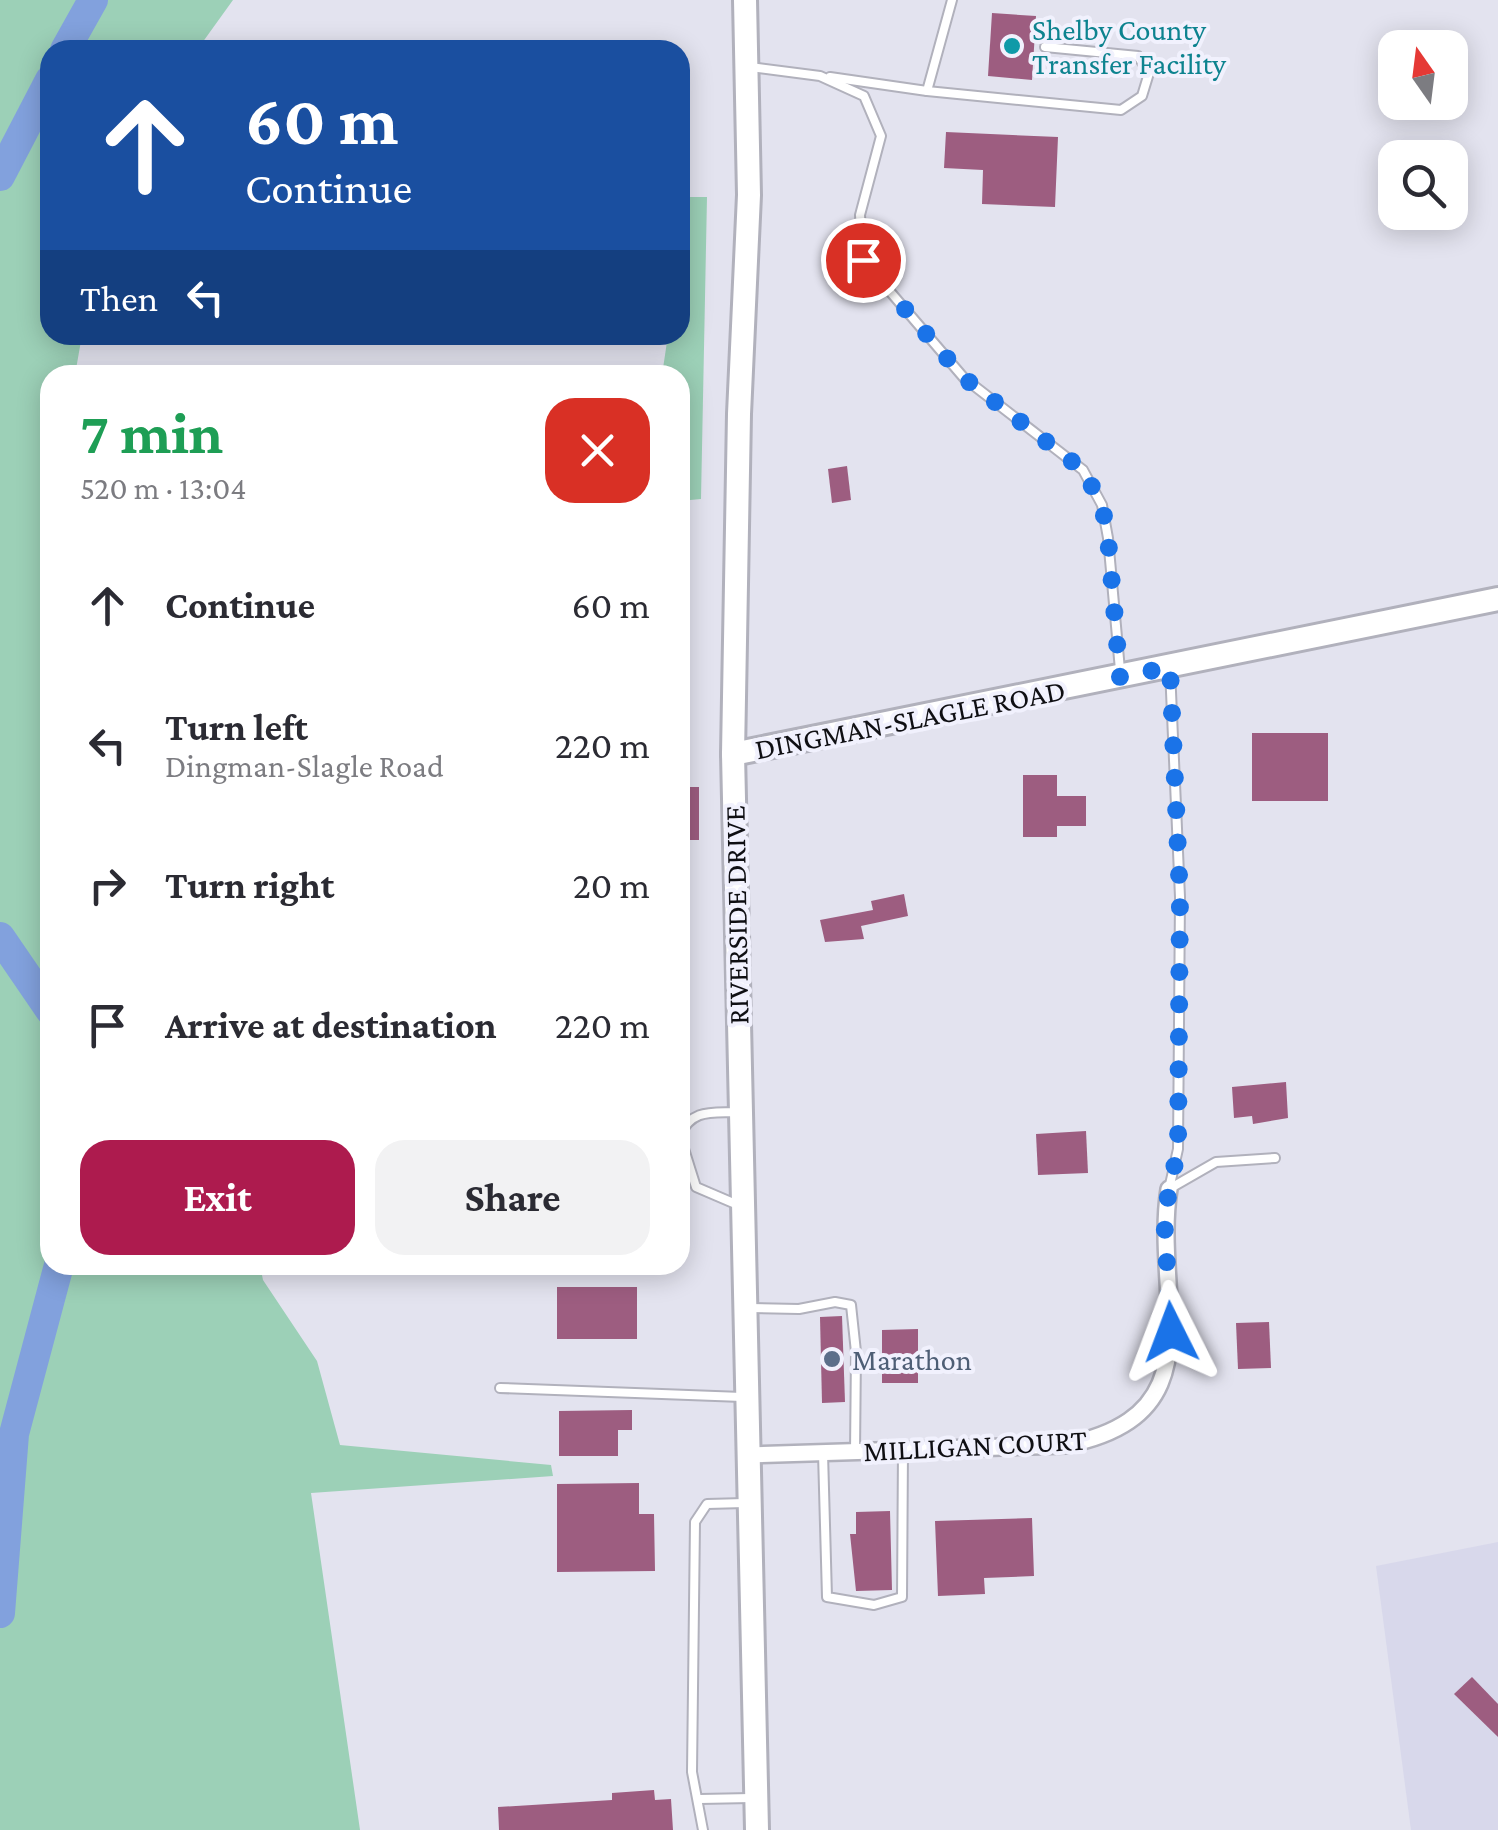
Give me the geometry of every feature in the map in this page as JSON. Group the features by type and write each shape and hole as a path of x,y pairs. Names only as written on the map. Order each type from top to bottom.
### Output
{"main road":[{"name":"RIVERSIDE DRIVE","path":"744,0 748,195 739,414 733,754 757,1830"},
{"name":"DINGMAN-SLAGLE ROAD","path":"733,754 1498,599"}],"street":[{"name":"MILLIGAN COURT","path":"748,1455 1065,1445 1104,1438 1136,1419 1160,1390 1171,1332 1164,1216 1169,1188"}],"lane":[{"path":"927,91 952,0"},
{"path":"746,67 927,91 1120,110 1142,96 1149,74 1138,56 1045,48"},
{"path":"820,76 864,96 881,136 860,215 863,260 964,378 1083,470 1102,505 1120,677"},
{"path":"1169,1188 1178,1149 1180,917 1170,667"},
{"path":"690,1118 700,1113 740,1112"},
{"path":"1169,1188 1216,1162 1275,1158"},
{"path":"690,1168 696,1188 742,1206"},
{"path":"745,1308 799,1309 834,1302 851,1305 856,1352 855,1452"},
{"path":"500,1388 747,1397"},
{"path":"824,1452 826,1597 874,1605 902,1596 903,1450"},
{"path":"703,1830 692,1772 695,1522 706,1504 749,1503"},
{"path":"700,1800 756,1798"}],"shaded area":[{"path":"1498,1542 1498,1830 1411,1830 1376,1566"}],"green space":[{"path":"0,0 233,0 204,40 40,40 40,345 80,345 77,365 40,365 40,1275 262,1275 317,1361 340,1445 551,1465 553,1476 311,1493 360,1830 0,1830"},
{"path":"690,197 707,197 701,499 690,500 690,365 664,365 666,345 690,345"}],"building":[{"name":"Shelby County Transfer Facility","path":"992,13 1036,16 1032,80 988,76"},
{"path":"946,132 1058,137 1055,207 982,204 983,170 944,168"},
{"path":"847,466 851,500 832,503 828,469"},
{"path":"1252,733 1328,733 1328,801 1252,801"},
{"path":"1023,775 1057,775 1057,796 1086,796 1086,826 1057,826 1057,837 1023,837"},
{"path":"690,787 699,787 699,840 690,840"},
{"path":"904,894 908,916 861,926 864,939 825,942 820,920 873,910 871,901"},
{"path":"1286,1082 1288,1118 1253,1124 1252,1116 1234,1118 1232,1087"},
{"path":"1086,1131 1088,1173 1038,1175 1036,1134"},
{"path":"557,1287 637,1287 637,1339 557,1339"},
{"name":"Marathon","path":"842,1316 845,1402 822,1403 820,1317"},
{"path":"1269,1322 1271,1368 1238,1369 1236,1323"},
{"path":"918,1329 918,1383 882,1383 882,1330"},
{"path":"632,1410 632,1430 618,1430 618,1456 559,1456 559,1411"},
{"path":"639,1483 639,1514 654,1514 655,1571 557,1572 557,1484"},
{"path":"890,1511 892,1590 856,1591 850,1534 856,1534 856,1512"},
{"path":"1032,1518 1034,1576 984,1578 985,1594 938,1596 935,1521"},
{"path":"1472,1677 1498,1704 1498,1737 1454,1694"},
{"path":"654,1790 655,1800 671,1799 673,1830 499,1830 498,1807 612,1800 612,1793"}],"waterway":[{"path":"71,40 93,0"},
{"path":"0,176 40,99"},
{"path":"0,937 40,995"},
{"path":"0,1613 14,1434 56,1275"}],"place":[{"name":"Shelby County Transfer Facility","path":"1012,46"},
{"name":"Marathon","path":"832,1359"}],"route":[{"path":"863,260 964,378 1083,470 1102,505 1108,538 1120,677 1170,667 1180,897 1178,1149 1164,1216 1171,1332"}]}
